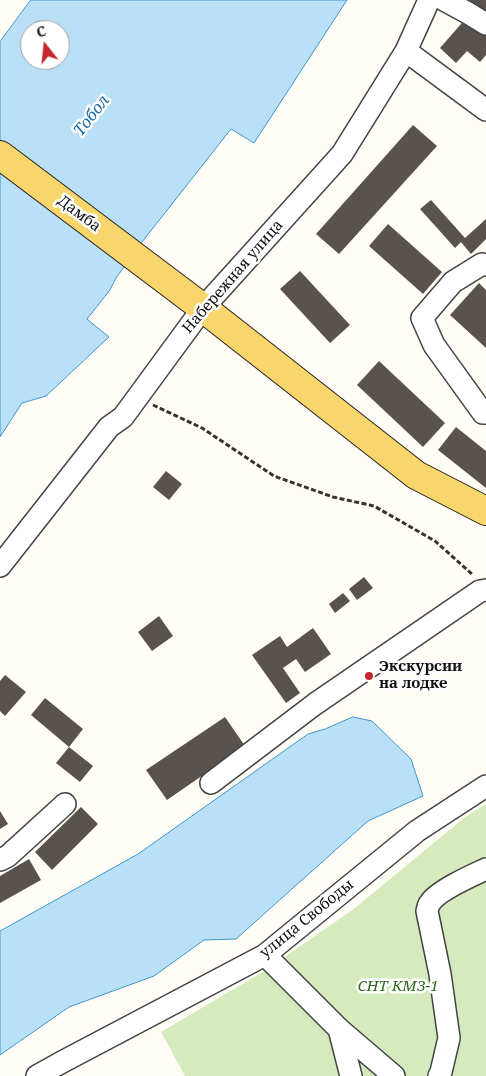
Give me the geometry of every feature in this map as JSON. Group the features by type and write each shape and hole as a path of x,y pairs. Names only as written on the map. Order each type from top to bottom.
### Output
{"main road":[{"name":"Дамба","path":"0,155 203,308 416,475 486,511"}],"street":[{"name":"Набережная улица","path":"0,566 108,427 123,417 203,308 342,154 406,51 429,0"},
{"path":"444,0 486,24"},
{"path":"406,51 486,110"},
{"path":"485,262 453,282 422,318 434,346 484,413 486,413"},
{"path":"212,783 315,704 480,590 482,585"},
{"name":"улица Свободы","path":"37,1076 66,1068 265,955 416,831 486,786"},
{"path":"0,860 8,856 65,804"},
{"path":"439,1076 449,1038 440,974 427,911 430,902 437,895 486,868"},
{"path":"265,955 339,1029 394,1076"},
{"path":"339,1029 351,1076"}],"path":[{"path":"137,398 202,428 274,476 332,497 374,506 435,541 482,585"}],"green space":[{"name":"СНТ КМЗ-1","path":"486,804 486,1076 185,1076 161,1032 266,970 355,908 465,817"}],"water":[{"name":"Тобол","path":"31,0 347,0 254,143 231,129 142,242 116,278 110,290 87,319 109,337 46,396 22,403 0,437 0,42"},
{"path":"353,717 372,721 411,759 423,796 368,821 236,939 204,940 154,976 69,1007 0,1055 0,931 138,854 308,734"}],"building":[{"path":"462,0 486,0 486,17"},
{"path":"468,16 486,31 486,55 480,62 467,51 456,63 440,48"},
{"path":"413,125 437,146 339,254 316,234"},
{"path":"431,200 465,238 486,219 486,239 471,254 461,242 455,248 420,209"},
{"path":"388,224 442,272 423,294 369,246"},
{"path":"300,271 350,325 330,343 280,289"},
{"path":"479,283 486,290 486,348 450,315"},
{"path":"379,361 445,423 423,447 357,385"},
{"path":"456,427 486,451 486,488 438,450"},
{"path":"166,471 182,484 169,500 153,487"},
{"path":"364,577 373,588 357,600 349,589"},
{"path":"343,593 350,601 335,613 329,604"},
{"path":"159,616 173,636 152,651 138,632"},
{"path":"313,628 331,654 305,672 296,659 283,668 300,693 286,703 252,655 280,636 287,647"},
{"path":"5,675 26,692 5,716 0,711 0,681"},
{"path":"45,698 83,729 69,747 31,715"},
{"path":"225,717 245,746 167,800 146,770"},
{"path":"69,747 93,766 80,782 56,763"},
{"path":"81,807 98,824 52,870 35,852"},
{"path":"0,811 8,824 0,829"},
{"path":"29,859 41,880 0,903 0,876"}],"place":[{"name":"Экскурсии на лодке","path":"369,676"}]}
